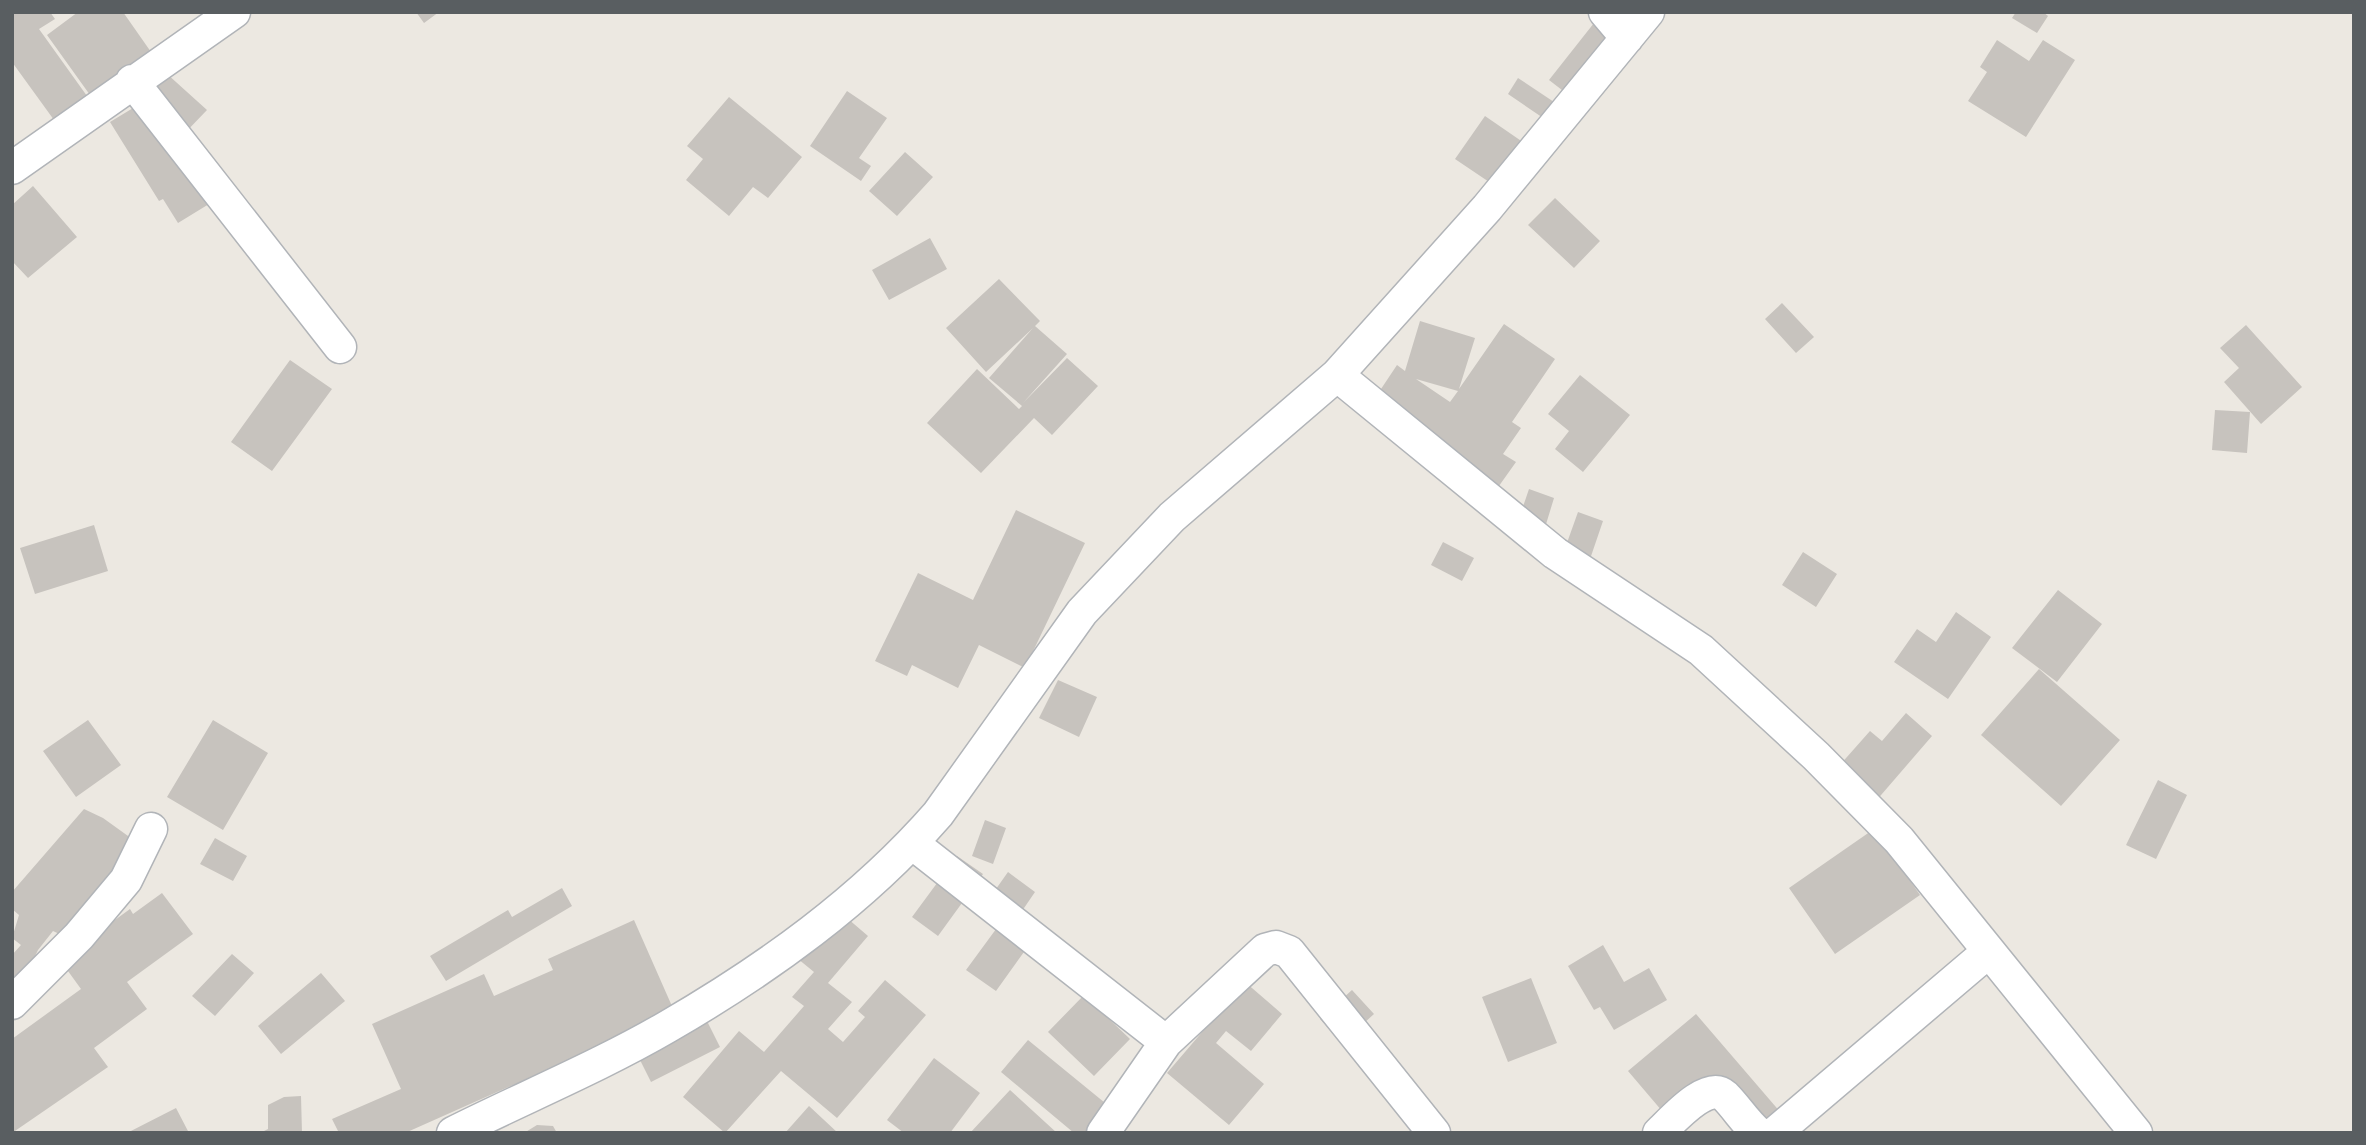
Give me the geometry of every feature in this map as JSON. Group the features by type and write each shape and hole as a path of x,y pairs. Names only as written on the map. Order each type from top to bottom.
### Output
{"street":[{"path":"12,168 132,81 234,12"},
{"path":"1605,12 1627,38"},
{"path":"453,1133 667,1027 826,923 912,843 938,814 1082,612 1172,517 1336,375 1487,208 1648,12"},
{"path":"132,81 340,347"},
{"path":"1336,375 1555,553 1701,650 1816,756 1899,840 2136,1133"},
{"path":"12,1003 79,936 126,880 151,829"},
{"path":"912,843 1166,1042"},
{"path":"1103,1133 1166,1042 1265,950 1276,947 1289,952 1434,1133"},
{"path":"1775,1133 1988,953"},
{"path":"1659,1133 1702,1094 1712,1091 1723,1094 1758,1133"}],"building":[{"path":"12,12 50,12 55,19 39,29 87,96 54,120 12,62"},
{"path":"78,12 123,12 151,52 90,95 47,35"},
{"path":"416,12 439,12 424,23"},
{"path":"2016,12 2043,12 2048,16 2037,33 2012,18"},
{"path":"1594,23 1615,39 1584,107 1549,80"},
{"path":"1997,40 2029,61 2043,40 2075,60 2026,137 1968,101 1987,72 1980,67"},
{"path":"166,73 207,110 182,136 209,204 178,223 163,199 159,201 110,122 143,102"},
{"path":"1518,78 1563,108 1552,124 1508,94"},
{"path":"847,91 887,118 859,158 871,166 861,181 810,146"},
{"path":"729,97 802,157 768,198 753,187 729,216 686,180 703,159 687,146"},
{"path":"1485,116 1530,147 1501,190 1455,159"},
{"path":"905,152 933,177 897,216 869,191"},
{"path":"33,186 77,237 28,278 12,261 12,205"},
{"path":"1555,198 1600,241 1574,268 1528,225"},
{"path":"930,238 947,269 889,300 872,270"},
{"path":"999,279 1040,321 1035,326 1067,354 1023,403 1067,358 1098,386 1052,435 1034,418 981,473 927,423 977,369 1019,409 1022,406 989,378 1033,328 986,372 946,328"},
{"path":"1782,303 1814,337 1796,353 1765,319"},
{"path":"1420,321 1475,338 1459,389 1504,324 1555,359 1512,422 1521,428 1503,454 1516,462 1484,507 1371,404 1397,365 1405,371","holes":["1416,379 1458,391 1450,402"]},
{"path":"2246,325 2302,387 2261,424 2224,382 2239,368 2220,348"},
{"path":"290,360 332,389 272,471 231,442"},
{"path":"1580,375 1630,415 1583,472 1555,449 1569,431 1548,414"},
{"path":"2215,410 2250,412 2247,453 2212,450"},
{"path":"1529,489 1554,498 1540,544 1513,536"},
{"path":"1016,510 1085,543 1025,668 979,645 958,688 912,665 907,676 875,661 918,573 973,600"},
{"path":"1578,512 1603,521 1589,562 1563,554"},
{"path":"94,525 108,571 35,594 20,548"},
{"path":"1443,542 1474,558 1462,581 1431,565"},
{"path":"1803,552 1837,574 1816,607 1782,585"},
{"path":"2058,590 2102,624 2057,682 2012,648"},
{"path":"1956,612 1991,637 1948,699 1894,662 1917,629 1936,642"},
{"path":"2039,669 2120,740 2061,806 1981,735"},
{"path":"1058,680 1097,697 1079,737 1039,718"},
{"path":"1906,713 1932,736 1869,809 1831,775 1870,731 1882,741"},
{"path":"88,720 121,765 76,797 43,751"},
{"path":"213,720 268,753 223,830 167,797"},
{"path":"2158,780 2187,795 2156,859 2126,845"},
{"path":"84,809 103,818 135,841 70,939 53,931 38,950 23,981 12,989 12,955 21,945 12,938 19,915 12,909 12,892"},
{"path":"985,820 1006,828 993,864 972,856"},
{"path":"1874,829 1920,895 1835,954 1789,888"},
{"path":"215,838 247,856 233,881 200,864"},
{"path":"957,856 983,874 938,936 912,917"},
{"path":"1008,872 1035,892 1013,924 1034,938 996,991 966,970 1010,910 991,896"},
{"path":"562,888 572,906 446,981 430,956 508,910 512,917"},
{"path":"162,893 193,934 127,982 147,1009 94,1048 108,1067 12,1133 12,1039 81,989 60,960 130,909 133,914"},
{"path":"833,906 868,936 828,983 852,1002 828,1029 843,1042 865,1017 858,1011 885,980 926,1015 837,1118 781,1071 725,1133 683,1097 739,1031 764,1052 804,1006 792,997 814,972 792,954"},
{"path":"634,920 675,1013 405,1133 339,1133 332,1119 401,1089 372,1024 484,974 494,996 553,970 548,959"},
{"path":"1603,945 1624,982 1649,968 1667,1000 1614,1030 1600,1007 1594,1010 1568,966"},
{"path":"232,954 254,973 215,1016 192,996"},
{"path":"321,973 345,1001 281,1054 258,1026"},
{"path":"1531,978 1557,1043 1508,1062 1482,997"},
{"path":"1245,982 1282,1014 1251,1051 1226,1031 1216,1043 1264,1084 1229,1125 1167,1073"},
{"path":"1352,990 1374,1014 1342,1043 1320,1019"},
{"path":"1084,995 1130,1039 1094,1076 1048,1032"},
{"path":"1696,1014 1782,1114 1760,1133 1734,1100 1668,1118 1628,1071"},
{"path":"707,1021 720,1047 651,1082 638,1056"},
{"path":"1028,1040 1110,1107 1089,1133 1074,1133 1001,1072"},
{"path":"934,1058 980,1093 950,1133 904,1133 887,1120"},
{"path":"1010,1090 1057,1133 970,1133"},
{"path":"301,1096 302,1133 260,1133 268,1129 268,1105 284,1097"},
{"path":"809,1106 838,1133 785,1133"},
{"path":"176,1108 189,1133 127,1133"},
{"path":"537,1125 553,1126 557,1133 524,1133"}]}
